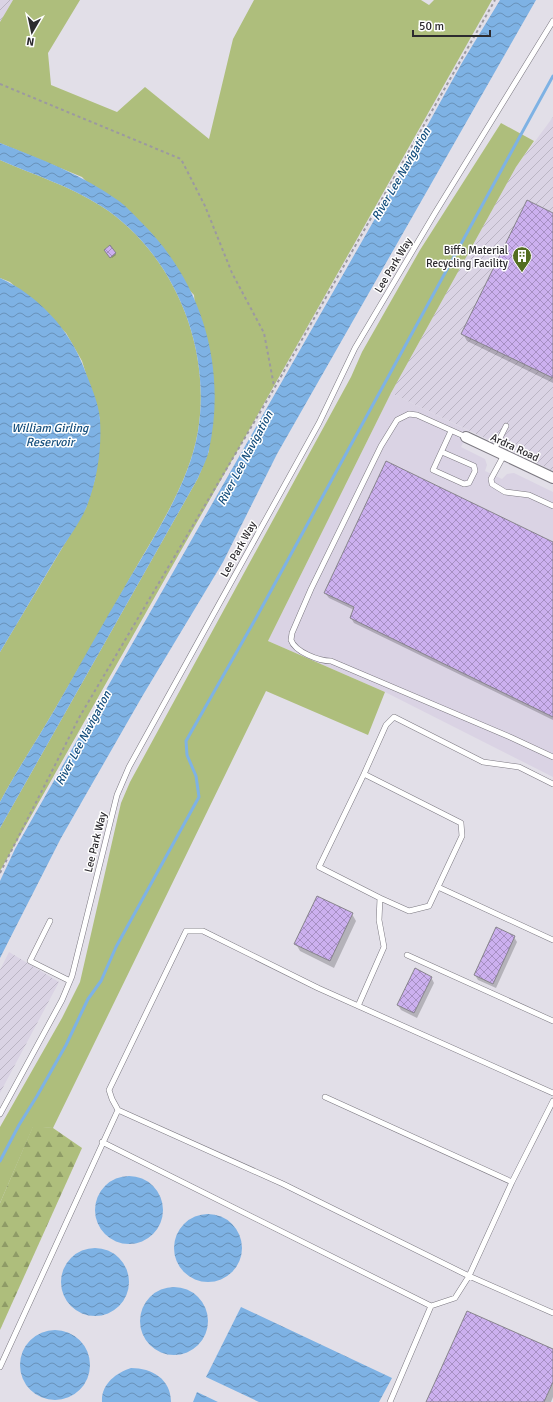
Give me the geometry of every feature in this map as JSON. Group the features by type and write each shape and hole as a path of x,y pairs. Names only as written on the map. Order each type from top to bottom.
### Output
{"street":[{"name":"Ardra Road","path":"466,437 553,478"}],"lane":[{"name":"Lee Park Way","path":"0,1114 62,1000 70,981 117,795 129,767 319,423 355,348 435,213 553,21"},
{"path":"466,437 417,415 409,414 396,420 377,452 292,633 292,644 298,650 325,661 331,661 510,737 553,757"},
{"path":"494,450 506,426"},
{"path":"442,452 474,466 475,471 469,483 464,484 433,470 442,452 452,432"},
{"path":"504,454 491,479 492,484 505,492 519,492 553,506"},
{"path":"364,774 460,823 462,836 429,906 409,911 380,898 319,866 386,725 394,717 483,762 519,767 553,784"},
{"path":"438,887 553,940"},
{"path":"358,1006 384,947 379,920 380,898"},
{"path":"50,921 30,961 70,981"},
{"path":"553,1093 358,1006 204,931 186,931 109,1090 118,1110 284,1184 469,1276 553,1313"},
{"path":"407,955 553,1021"},
{"path":"326,1096 512,1182"},
{"path":"102,1142 431,1306 455,1298 469,1276 512,1182 553,1101"},
{"path":"0,1367 118,1110"},
{"path":"390,1402 431,1306"}],"path":[{"path":"0,873 80,716 275,387 495,0"},
{"path":"0,84 181,159 205,206 232,273 264,333 275,387"}],"shaded area":[{"path":"0,0 13,0 0,22"},
{"path":"553,117 553,471 391,393 516,167"},
{"path":"391,393 469,431 461,447 485,459 487,465 485,471 502,479 507,474 514,473 553,492 553,777 385,692 268,641"},
{"path":"9,952 59,982 0,1093 0,970"}],"green space":[{"path":"13,0 80,0 48,53 51,85 117,112 145,87 209,139 233,39 254,0 421,0 429,5 434,0 492,0 0,871 0,828 198,478 209,451 194,295 82,177 0,143 0,22"},
{"path":"501,123 534,141 516,167 391,393 268,641 385,692 368,735 266,691 53,1128 33,1127 0,1203 0,1127 62,1018 80,982 121,803 130,782 351,377 362,352 420,250"},
{"path":"0,160 77,192 101,206 126,225 148,249 167,275 182,304 192,335 199,367 201,399 198,431 194,451 179,489 161,525 0,802 0,652 86,508 95,479 99,447 100,419 82,361 66,333 10,282 0,278"},
{"path":"33,1126 53,1128 82,1148 0,1330 0,1203"}],"water":[{"name":"River Lee Navigation","path":"500,0 536,0 277,454 223,562 143,695 61,838 0,958 0,881 15,849 405,166 463,61"},
{"path":"0,143 61,168 91,183 128,208 141,222 162,246 180,271 194,298 205,327 215,387 214,419 209,450 198,478 0,828 0,802 157,532 178,492 193,452 198,431 201,399 199,367 192,335 182,304 167,275 148,249 126,225 101,206 77,192 0,160"},
{"name":"William Girling Reservoir","path":"0,278 14,285 40,304 61,327 70,340 84,368 98,407 100,442 96,475 87,506 0,652"},
{"path":"122,1176 136,1176 148,1181 158,1191 163,1203 163,1217 158,1229 148,1239 136,1244 122,1244 110,1239 100,1229 95,1217 95,1203 100,1191 110,1181"},
{"path":"201,1214 215,1214 227,1219 237,1229 242,1241 242,1255 237,1267 227,1277 215,1282 201,1282 189,1277 179,1267 174,1255 174,1241 179,1229 189,1219"},
{"path":"95,1248 108,1251 119,1258 126,1269 129,1282 126,1295 119,1306 108,1313 95,1316 82,1313 71,1306 64,1295 61,1282 64,1269 71,1258 82,1251"},
{"path":"167,1287 181,1287 193,1292 203,1302 208,1314 208,1328 203,1340 193,1350 181,1355 167,1355 155,1350 145,1340 140,1328 140,1314 145,1302 155,1292"},
{"path":"241,1307 392,1378 379,1402 259,1402 206,1377"},
{"path":"55,1330 68,1333 80,1340 87,1352 90,1365 87,1378 80,1390 68,1397 55,1400 42,1397 30,1390 23,1378 20,1365 23,1352 30,1340 42,1333"},
{"path":"131,1368 146,1370 159,1376 168,1387 171,1402 102,1402 104,1390 110,1380 125,1370"},
{"path":"197,1392 218,1402 193,1402"}],"building":[{"name":"Biffa Material Recycling Facility","path":"527,200 553,213 553,378 461,334"},
{"path":"110,245 116,253 110,258 104,250"},
{"path":"386,461 553,542 553,717 350,618 354,607 324,593"},
{"path":"317,896 353,913 330,961 294,944"},
{"path":"496,927 515,936 493,984 474,975"},
{"path":"415,968 432,977 414,1013 397,1005"},
{"path":"467,1311 553,1349 553,1382 544,1402 426,1402"}],"waterway":[{"path":"0,1161 19,1125 66,1045 88,999 101,981 116,947 199,797 196,776 187,755 186,741 256,618 553,76"}],"place":[{"name":"Biffa Material Recycling Facility","path":"522,273"}]}
